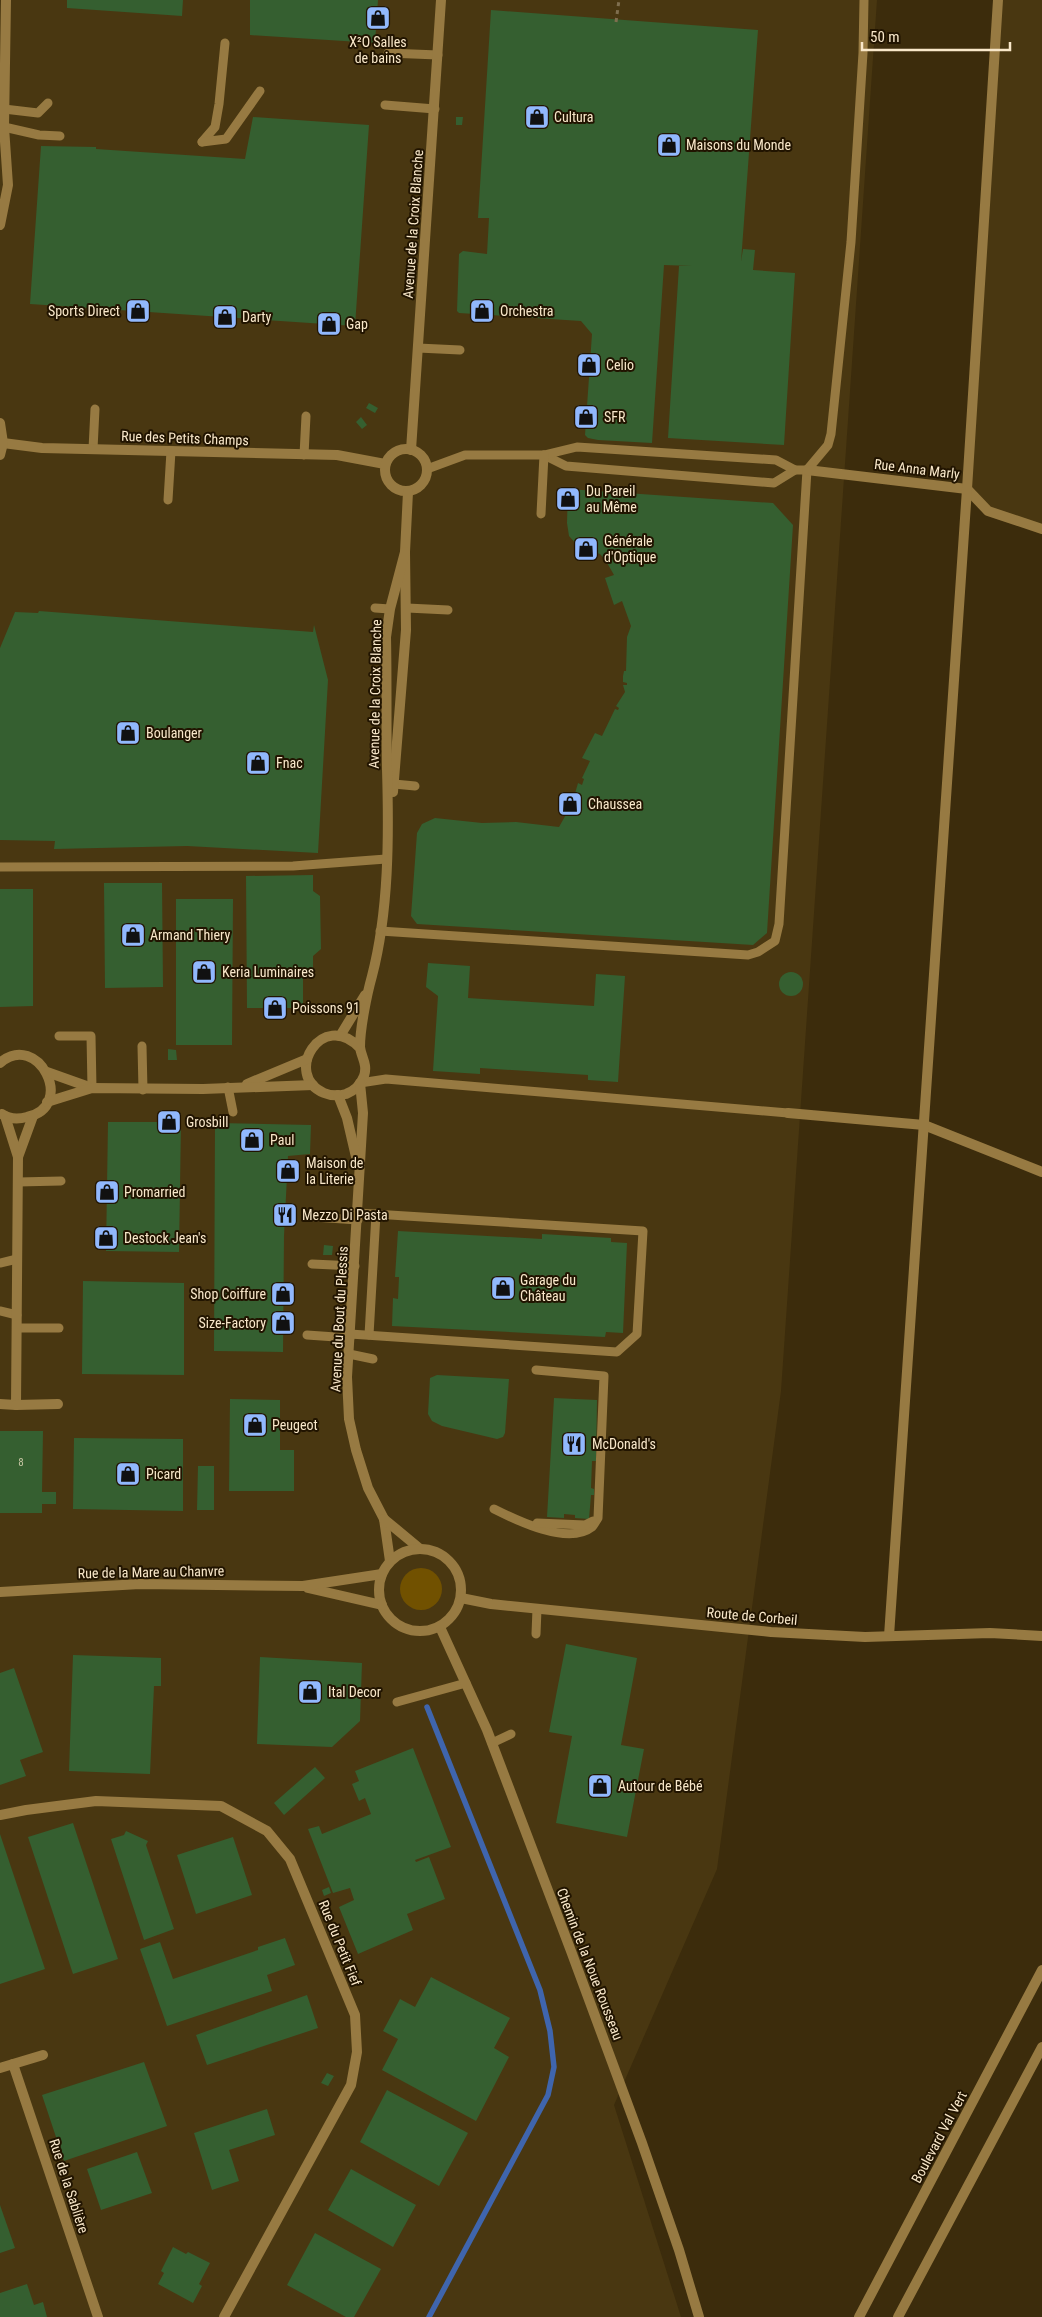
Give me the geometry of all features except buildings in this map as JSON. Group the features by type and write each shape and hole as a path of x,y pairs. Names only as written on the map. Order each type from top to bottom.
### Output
{"street":[{"path":"0,225 8,185 4,127 6,0"},
{"name":"Avenue de la Croix Blanche","path":"411,450 441,0"},
{"path":"889,1636 967,489 998,0"},
{"path":"0,423 2,443 0,456"},
{"name":"Rue des Petits Champs","path":"2,443 42,448 337,455 385,464"},
{"path":"411,450 422,457 427,469 424,482 408,492 395,489 390,485 384,472 385,464 392,454 398,451 411,450"},
{"name":"Rue Anna Marly","path":"807,470 967,489 988,511 1042,529"},
{"name":"Avenue de la Croix Blanche","path":"389,810 394,784 406,608 405,552 408,492"},
{"name":"Avenue de la Croix Blanche","path":"360,1083 366,1065 360,1048 368,990 377,954 380,931 389,810 386,637 390,609 405,552"},
{"name":"Avenue de la Croix Blanche","path":"340,1036 368,990"},
{"path":"360,1048 354,1042 340,1036 331,1036 315,1044 307,1059 308,1077 320,1091 338,1096 346,1094 360,1083"},
{"path":"0,1063 14,1056 27,1057 38,1062 47,1072 51,1092 47,1102 33,1116 19,1119 2,1114"},
{"path":"242,1086 307,1059"},
{"path":"47,1072 92,1088 143,1090 313,1085"},
{"name":"Avenue du Bout du Plessis","path":"360,1083 363,1113 347,1377 349,1419 368,1488 384,1519 390,1561"},
{"path":"47,1102 92,1088"},
{"name":"Avenue du Bout du Plessis","path":"338,1096 347,1118 360,1173"},
{"path":"2,1114 18,1157"},
{"path":"788,1114 924,1125 1042,1172"},
{"path":"16,1405 18,1157 33,1116"},
{"path":"0,1404 58,1404"},
{"name":"Avenue du Bout du Plessis","path":"384,1519 419,1548"},
{"path":"419,1548 434,1550 447,1558 456,1569 461,1583 461,1598 457,1610 440,1627 427,1631 413,1631 394,1622 382,1605 379,1590 382,1574 390,1561 403,1552 419,1548"},
{"name":"Rue de la Mare au Chanvre","path":"0,1592 140,1584 303,1586 382,1574"},
{"name":"Rue de la Mare au Chanvre","path":"303,1586 382,1605"},
{"name":"Route de Corbeil","path":"461,1598 491,1604 771,1632 865,1637 990,1633 1042,1636"},
{"name":"Chemin de la Noue Rousseau","path":"440,1627 492,1743 642,2143 679,2250 699,2317"},
{"name":"Rue du Petit Fief","path":"0,1815 96,1801 221,1806 267,1831 290,1859 354,2015 357,2052 351,2085 224,2317"},
{"name":"Boulevard Val Vert","path":"859,2317 1042,1970"},
{"path":"898,2317 1042,2048"},
{"path":"0,2068 43,2055"},
{"name":"Rue de la Sablière","path":"13,2064 98,2317"}],"lane":[{"path":"380,931 748,955 758,952 775,941 780,924 807,470 828,445 831,434 851,242 863,53 864,0"},
{"path":"225,43 220,104 215,127 202,142 226,139 260,91"},
{"path":"388,53 438,54"},
{"path":"4,109 38,113 48,103"},
{"path":"384,105 435,109"},
{"path":"4,127 39,135 60,136"},
{"path":"418,348 460,350"},
{"path":"93,449 95,409"},
{"path":"304,455 306,416"},
{"path":"427,469 465,456 544,455 577,447 776,460 795,470 807,470"},
{"path":"168,500 172,451"},
{"path":"544,455 566,466 774,483 795,470"},
{"path":"541,514 544,455"},
{"path":"375,608 390,609"},
{"path":"406,608 448,610"},
{"path":"394,784 414,786"},
{"path":"0,867 293,866 386,858"},
{"path":"59,1036 91,1036 92,1088"},
{"path":"142,1046 143,1090"},
{"path":"360,1083 386,1080 788,1114"},
{"path":"228,1087 233,1112"},
{"path":"18,1182 61,1181"},
{"path":"369,1335 376,1214"},
{"path":"307,1335 369,1335 617,1352 637,1334 642,1231 376,1214 314,1218"},
{"path":"0,1263 17,1259"},
{"path":"312,1264 355,1266"},
{"path":"0,1311 17,1315"},
{"path":"17,1328 58,1328"},
{"path":"349,1354 373,1359"},
{"path":"494,1509 522,1522 586,1525 598,1518 604,1376 536,1370"},
{"path":"536,1634 537,1609"},
{"path":"397,1702 466,1682"},
{"path":"492,1743 511,1734"}],"path":[{"path":"616,22 618,0"}],"shaded area":[{"path":"0,0 877,0 781,1391 717,1869 614,2105 681,2317 0,2317"},
{"path":"999,0 1042,0 1042,529 988,511 967,489"},
{"path":"425,1568 433,1571 439,1577 442,1589 439,1601 433,1607 417,1610 409,1607 403,1601 400,1585 403,1577 409,1571"}],"waterway":[{"path":"427,1707 540,1990 550,2031 554,2067 548,2095 429,2317"}],"place":[{"name":"X²O Salles de bains","path":"378,18"},
{"name":"Cultura","path":"537,117"},
{"name":"Maisons du Monde","path":"669,145"},
{"name":"Sports Direct","path":"138,311"},
{"name":"Orchestra","path":"482,311"},
{"name":"Darty","path":"225,317"},
{"name":"Gap","path":"329,324"},
{"name":"Celio","path":"589,365"},
{"name":"SFR","path":"586,417"},
{"name":"Du Pareil au Même","path":"568,499"},
{"name":"Générale d'Optique","path":"586,549"},
{"name":"Boulanger","path":"128,733"},
{"name":"Fnac","path":"258,763"},
{"name":"Chaussea","path":"570,804"},
{"name":"Armand Thiery","path":"133,935"},
{"name":"Keria Luminaires","path":"204,972"},
{"name":"Poissons 91","path":"275,1008"},
{"name":"Grosbill","path":"169,1122"},
{"name":"Paul","path":"252,1140"},
{"name":"Maison de la Literie","path":"288,1171"},
{"name":"Promarried","path":"107,1192"},
{"name":"Mezzo Di Pasta","path":"285,1215"},
{"name":"Destock Jean's","path":"106,1238"},
{"name":"Garage du Château","path":"503,1288"},
{"name":"Shop Coiffure","path":"283,1294"},
{"name":"Size-Factory","path":"283,1323"},
{"name":"Peugeot","path":"255,1425"},
{"name":"McDonald's","path":"574,1444"},
{"name":"Picard","path":"128,1474"},
{"name":"Ital Decor","path":"310,1692"},
{"name":"Autour de Bébé","path":"600,1786"}]}
